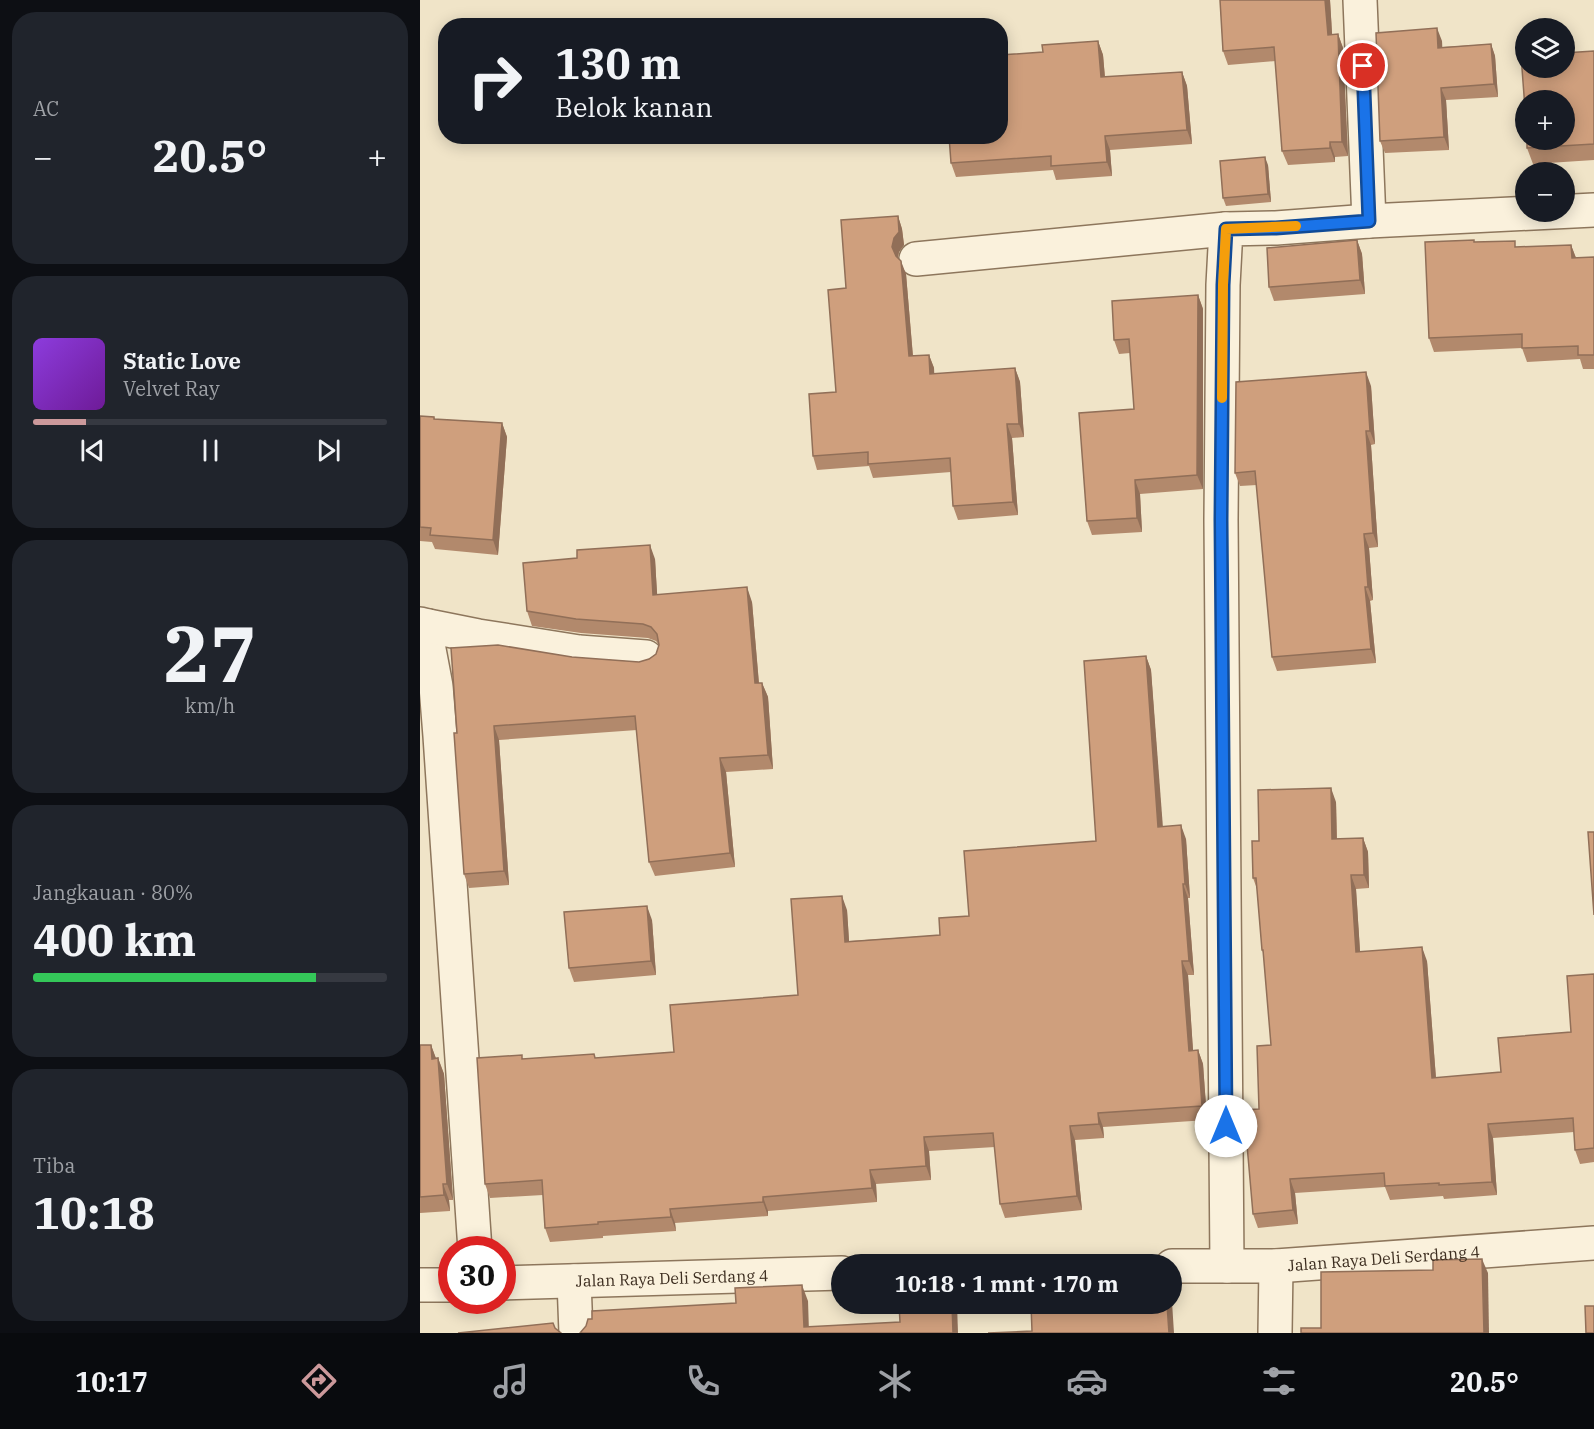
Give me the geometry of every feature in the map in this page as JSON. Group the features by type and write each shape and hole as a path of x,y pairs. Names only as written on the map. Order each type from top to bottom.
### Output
{"street":[{"path":"1360,0 1369,221"},
{"path":"916,259 1226,229 1594,210"},
{"path":"1226,229 1223,285 1221,532 1227,1266"},
{"path":"474,1236 436,686 424,625 579,652 646,657"},
{"name":"Jalan Raya Deli Serdang 4","path":"1182,1266 1276,1266 1594,1243"},
{"path":"1275,1333 1276,1266"},
{"name":"Jalan Raya Deli Serdang 4","path":"516,1283 831,1273"},
{"path":"574,1281 576,1333"},
{"path":"420,1286 438,1285"}],"building":[{"path":"1220,0 1325,0 1328,35 1338,34 1342,142 1330,142 1330,148 1282,151 1274,47 1223,51"},
{"path":"1437,28 1438,48 1491,44 1494,84 1441,88 1444,137 1380,141 1376,33"},
{"path":"1098,41 1101,77 1182,72 1187,130 1105,136 1107,162 1051,166 1051,156 951,163 950,144 1008,144 1008,54 1043,52 1042,45"},
{"path":"1594,51 1594,144 1575,145 1575,90 1524,90 1523,78 1575,78 1575,52"},
{"path":"1265,157 1268,194 1223,198 1220,161"},
{"path":"898,216 899,232 894,238 892,247 901,261 909,356 929,355 930,374 1015,368 1019,424 1007,424 1013,502 953,506 950,458 868,464 868,452 813,456 809,394 836,392 828,290 846,288 841,220"},
{"path":"1357,240 1360,280 1269,287 1267,248"},
{"path":"1474,240 1474,242 1515,241 1515,247 1571,245 1572,258 1594,257 1594,355 1578,355 1578,346 1522,348 1522,334 1429,338 1425,242"},
{"path":"1198,295 1197,475 1135,480 1137,518 1087,521 1079,413 1134,409 1129,339 1114,340 1112,301"},
{"path":"1366,372 1370,431 1366,431 1373,533 1364,534 1368,587 1365,587 1371,649 1272,657 1255,471 1235,473 1236,382"},
{"path":"420,416 502,423 493,540 430,535 431,528 420,527"},
{"path":"650,545 653,595 747,587 755,683 762,683 768,755 720,758 730,853 649,862 635,716 494,726 504,871 464,874 454,733 457,733 451,648 498,645 572,657 639,662 649,659 656,654 659,645 657,634 651,627 643,624 576,619 527,611 523,563 577,558 577,550"},
{"path":"1146,656 1158,827 1181,825 1189,961 1182,961 1189,1051 1198,1050 1202,1106 1098,1113 1099,1124 1070,1126 1077,1196 1000,1204 993,1133 924,1137 926,1166 870,1170 872,1188 763,1197 763,1202 670,1209 671,1217 545,1228 542,1180 485,1184 477,1058 522,1055 522,1059 594,1054 595,1058 674,1052 670,1005 798,995 791,899 842,896 845,942 940,935 939,918 969,916 964,851 1096,841 1084,661"},
{"path":"1331,788 1332,839 1363,838 1364,875 1351,875 1356,952 1422,947 1432,1078 1501,1072 1498,1038 1571,1032 1567,976 1594,974 1594,1148 1575,1150 1573,1118 1488,1124 1492,1182 1385,1186 1384,1173 1290,1179 1293,1210 1253,1214 1244,1110 1259,1109 1257,1046 1271,1045 1256,878 1253,878 1252,841 1259,841 1258,790"},
{"path":"1588,832 1594,832 1594,915"},
{"path":"647,906 651,961 569,968 564,912"},
{"path":"420,1045 431,1045 432,1059 438,1058 447,1184 443,1184 444,1195 420,1197"},
{"path":"1482,1259 1484,1333 1301,1333 1301,1328 1321,1328 1321,1272 1433,1270 1433,1260"},
{"path":"802,1285 804,1327 900,1322 900,1314 952,1314 953,1333 580,1333 588,1319 592,1319 592,1311 736,1303 735,1288"},
{"path":"1585,1306 1594,1306 1594,1333 1586,1333"},
{"path":"1031,1314 1168,1314 1169,1333 988,1333 1032,1331"},
{"path":"553,1323 561,1333 458,1333"}],"slow traffic":[{"path":"1222,398 1226,229 1296,226"}],"route":[{"path":"1226,1126 1221,520 1223,285 1226,229 1369,221 1363,66"}]}
